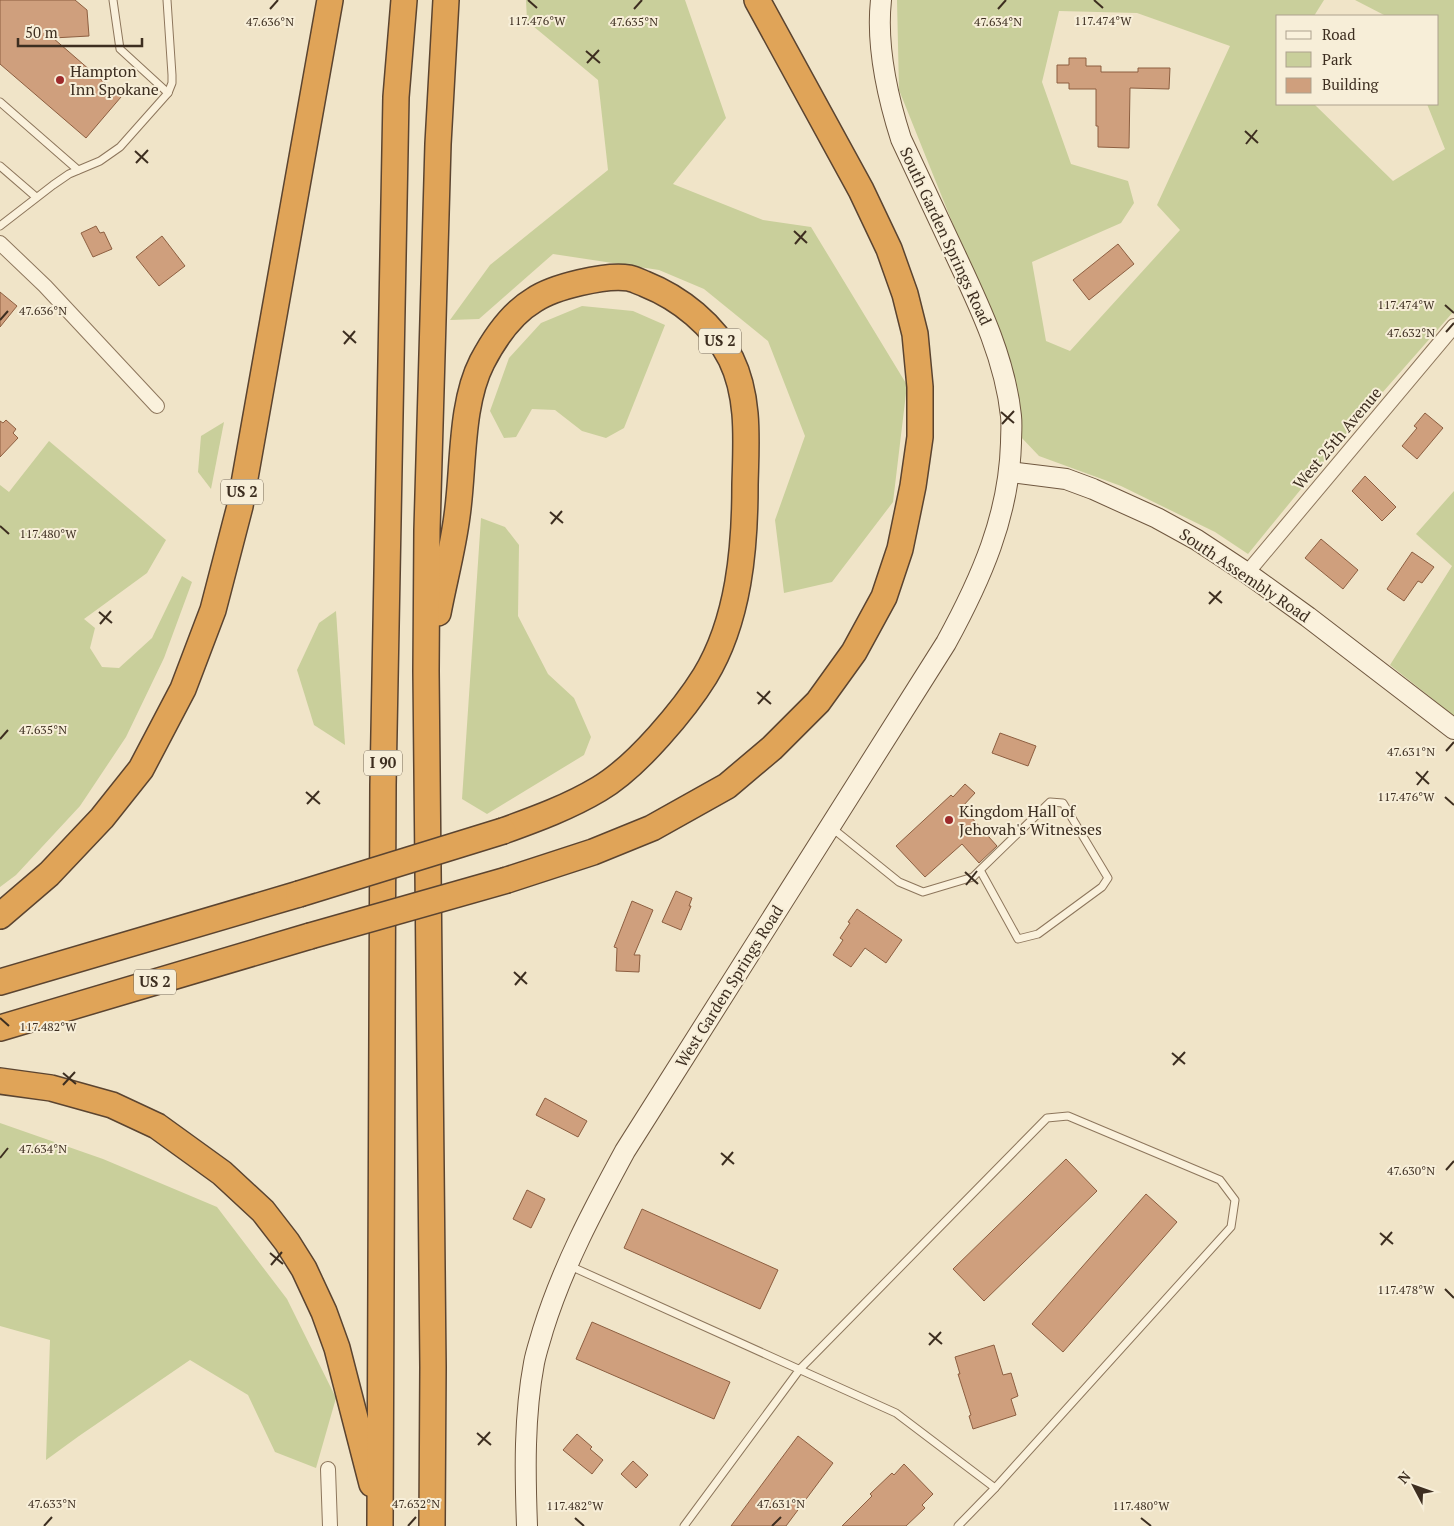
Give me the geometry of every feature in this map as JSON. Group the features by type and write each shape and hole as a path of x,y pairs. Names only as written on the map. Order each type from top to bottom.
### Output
{"highway":[{"name":"US 2","path":"0,916 49,874 102,818 141,768 183,689 213,610 240,506 330,0"},
{"name":"I 90","path":"380,1521 383,785 396,97 404,0"},
{"path":"432,1526 433,1357 426,672 438,164 446,0"},
{"name":"US 2","path":"0,1028 507,880 592,852 652,828 727,786 772,748 818,702 854,652 884,597 900,549 913,486 920,437 920,386 915,334 905,294 890,249 861,190 757,0"},
{"name":"US 2","path":"0,982 299,894 503,831 558,811 602,788 643,754 679,714 706,674 728,625 738,587 745,501 746,419 742,387 733,362 726,350 716,336 689,310 667,295 630,278 607,278 552,291 533,300 515,316 496,338 474,381 468,408 457,518 426,672"},
{"path":"0,1081 52,1088 112,1105 157,1126 222,1172 263,1211 287,1242 304,1269 324,1312 337,1348 380,1521"}],"street":[{"name":"South Garden Springs Road","path":"881,0 879,16 883,66 891,107 901,139 987,322 1003,376 1011,417 1010,472"},
{"path":"0,243 45,286 157,406"},
{"name":"West 25th Avenue","path":"1247,573 1454,326"},
{"name":"South Assembly Road","path":"1010,472 1066,479 1122,500 1197,540 1308,617 1454,729"},
{"name":"West Garden Springs Road","path":"527,1526 528,1399 534,1361 552,1302 578,1238 624,1151 946,643 968,603 986,559 1002,512 1010,472"},
{"path":"328,1469 330,1526"}],"lane":[{"path":"113,0 120,49 168,93"},
{"path":"0,226 53,185 78,170 100,161 120,147 168,93 172,83 172,75 167,0"},
{"path":"1,104 78,170"},
{"path":"0,166 36,198"},
{"path":"830,826 899,882 923,892 973,877 980,870 1050,802 1063,803 1108,878 1102,887 1038,934 1018,939 980,870"},
{"path":"684,1526 800,1369 1047,1118 1068,1116 1220,1180 1235,1200 1231,1227 996,1488 958,1526"},
{"path":"567,1265 896,1413 996,1488"}],"green space":[{"path":"526,0 685,0 726,118 673,184 763,220 811,227 907,385 893,502 832,582 784,593 775,520 805,436 768,341 704,289 659,270 553,254 479,319 450,320 490,265 608,170 598,80 527,21"},
{"path":"897,0 1324,0 1315,15 1276,15 1276,105 1315,105 1393,181 1445,149 1427,105 1439,105 1439,15 1384,15 1355,0 1454,0 1454,311 1346,434 1248,554 1215,532 1121,486 1039,456 1020,436 973,274 899,90","holes":["1059,11 1137,13 1230,46 1157,205 1180,230 1070,351 1046,341 1032,262 1121,223 1134,203 1128,181 1071,164 1042,82"]},
{"path":"582,306 633,311 665,325 624,428 606,438 582,431 555,410 532,409 516,437 504,438 490,411 509,358 541,323"},
{"path":"224,422 211,489 198,472 201,436"},
{"path":"49,441 166,540 147,573 84,619 95,628 90,648 102,667 119,668 152,638 182,576 192,582 164,658 126,737 80,806 16,875 0,887 0,485 9,492"},
{"path":"1454,491 1454,716 1390,665 1452,566 1416,534"},
{"path":"481,518 505,527 519,545 518,616 548,674 574,698 591,737 584,755 487,814 462,799"},
{"path":"336,611 345,745 314,725 297,670 319,623"},
{"path":"0,1123 103,1159 217,1207 287,1299 336,1398 316,1468 275,1452 248,1395 190,1360 46,1460 50,1340 0,1326"}],"building":[{"name":"Hampton Inn Spokane","path":"0,0 75,0 87,10 89,36 53,38 121,97 86,138 0,64"},
{"path":"1069,58 1086,58 1086,66 1101,66 1101,72 1138,72 1138,68 1170,68 1169,89 1130,88 1129,148 1098,147 1096,89 1069,89 1069,83 1057,83 1057,65 1069,65"},
{"path":"96,226 100,233 104,232 112,249 93,257 81,233"},
{"path":"162,236 185,266 159,286 136,257"},
{"path":"1118,244 1134,264 1089,300 1073,280"},
{"path":"0,292 17,306 0,327"},
{"path":"1425,413 1443,428 1417,459 1402,446 1417,428 1414,426"},
{"path":"6,420 16,429 13,433 18,438 0,457 0,421 3,423"},
{"path":"1365,476 1396,507 1382,521 1352,491"},
{"path":"1321,539 1358,570 1343,589 1305,558"},
{"path":"1412,552 1434,567 1422,583 1418,581 1404,601 1387,589"},
{"path":"1000,733 1036,746 1028,766 992,753"},
{"name":"Kingdom Hall of Jehovah's Witnesses","path":"965,784 975,793 962,807 997,846 979,863 962,844 925,877 896,846 951,795 953,797"},
{"path":"676,891 692,898 689,906 691,906 681,930 662,922"},
{"path":"632,901 653,910 634,955 640,955 639,972 616,971 617,948 614,947"},
{"path":"857,909 902,940 886,963 865,948 851,967 833,955 843,940 840,938 850,923 848,922"},
{"path":"545,1098 587,1121 578,1137 536,1115"},
{"path":"1066,1159 1097,1191 984,1301 953,1269"},
{"path":"527,1190 545,1199 531,1228 513,1219"},
{"path":"1146,1194 1177,1222 1063,1352 1032,1324"},
{"path":"642,1209 778,1270 760,1309 624,1248"},
{"path":"592,1322 730,1382 714,1419 576,1359"},
{"path":"994,1345 1003,1375 1011,1373 1018,1396 1011,1399 1016,1415 973,1429 955,1357"},
{"path":"577,1434 603,1460 592,1474 563,1450"},
{"path":"798,1436 833,1463 786,1526 731,1526"},
{"path":"633,1461 648,1475 636,1488 621,1474"},
{"path":"904,1464 933,1494 922,1505 925,1508 906,1526 842,1526 872,1496 870,1494 892,1473 894,1475"}],"place":[{"name":"Hampton Inn Spokane","path":"60,80"},
{"name":"Kingdom Hall of Jehovah's Witnesses","path":"949,820"}]}
